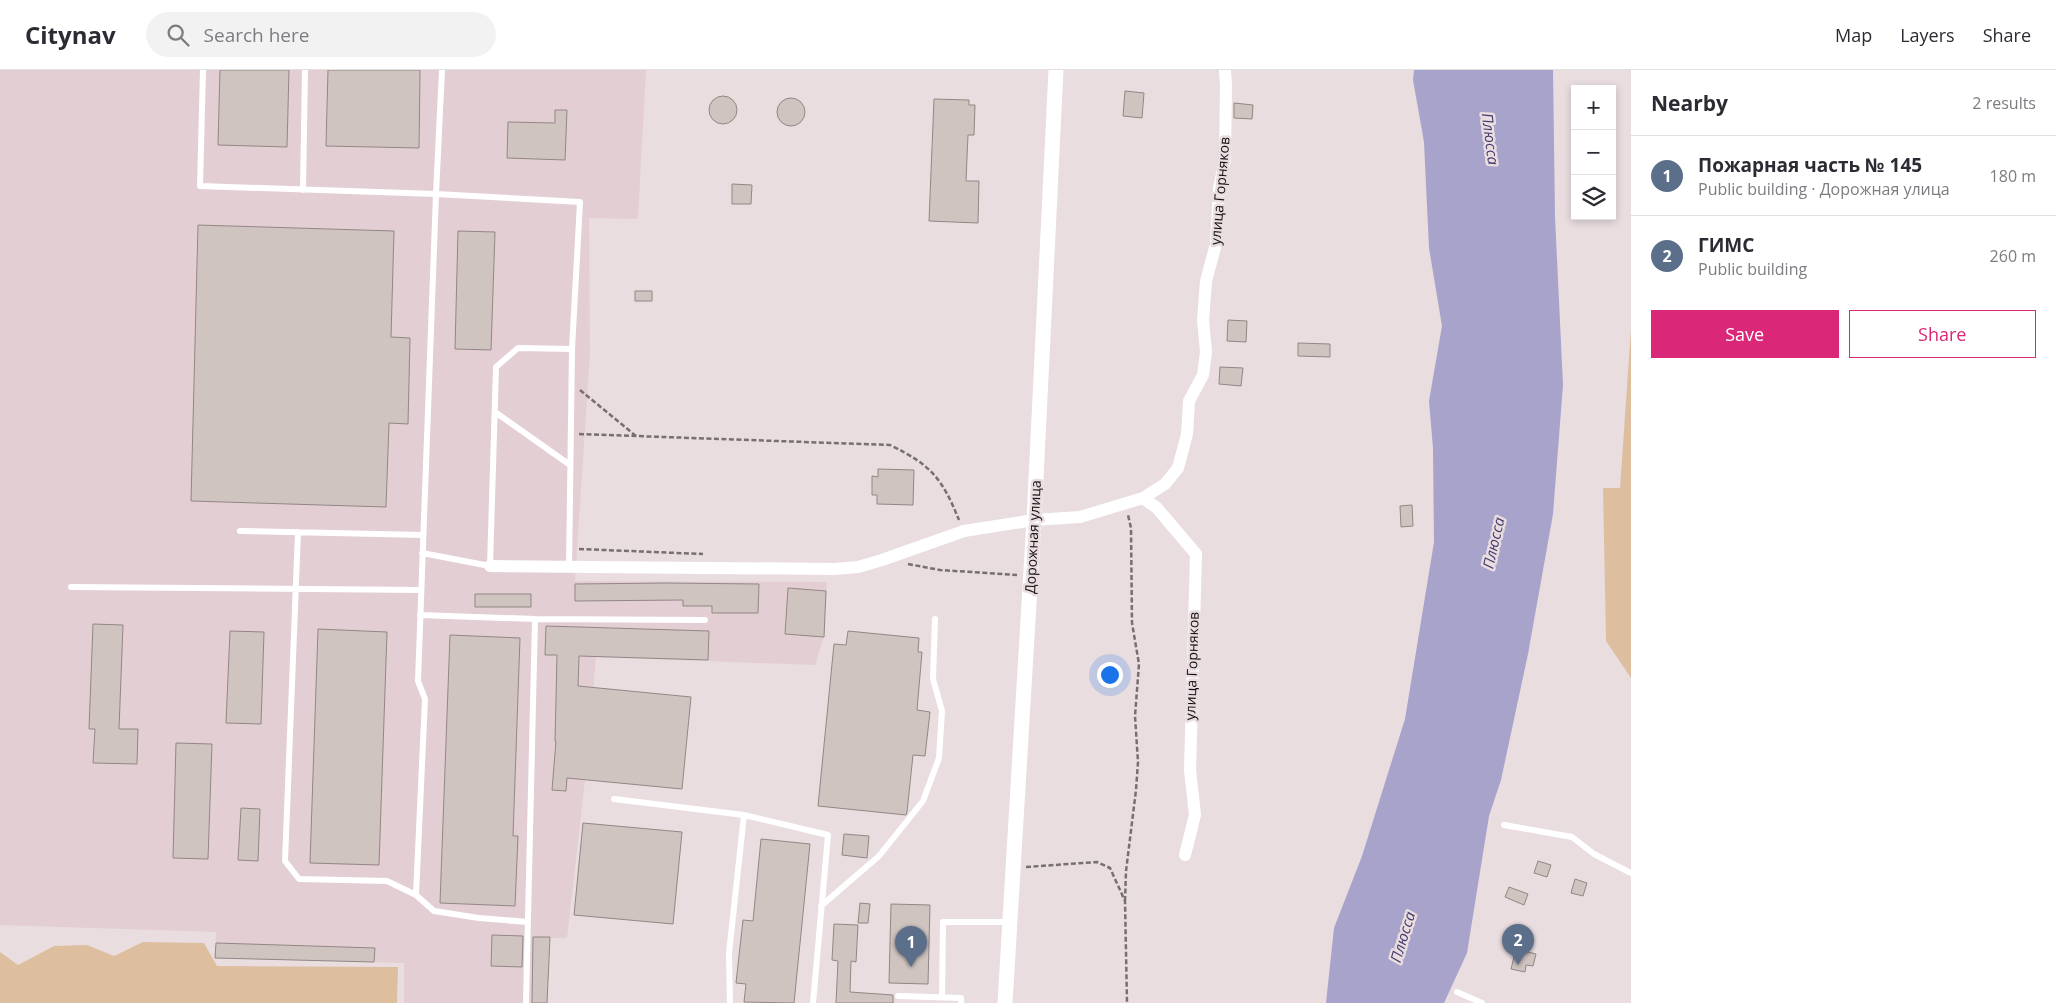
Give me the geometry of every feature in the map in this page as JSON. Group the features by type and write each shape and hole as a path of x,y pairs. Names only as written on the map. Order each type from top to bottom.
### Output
{"street":[{"name":"Дорожная улица","path":"1005,1003 1034,520 1056,70"},
{"name":"улица Горняков","path":"490,566 835,569 874,562 964,531 1034,520 1080,517 1143,498 1165,484 1178,468 1186,434 1188,401 1203,375 1206,352 1203,320 1206,281 1216,244 1218,196 1225,160 1225,70"},
{"name":"улица Горняков","path":"1143,498 1157,508 1196,554 1190,770 1195,815 1185,855"}],"lane":[{"path":"203,70 200,186 436,194 580,202 572,349 568,568"},
{"path":"303,190 305,70"},
{"path":"416,896 425,699 418,681 420,615 442,70"},
{"path":"422,553 490,566 496,367 518,348 572,349"},
{"path":"495,412 570,465"},
{"path":"240,531 423,535"},
{"path":"298,532 285,861 299,879 387,882 416,896 434,910 479,918 528,922"},
{"path":"70,587 421,590"},
{"path":"420,615 535,619 705,620"},
{"path":"526,1003 535,619"},
{"path":"821,906 879,856 923,801 939,758 942,721 942,711 933,679 935,619"},
{"path":"614,799 744,815 828,835 813,1003"},
{"path":"730,1003 729,953 744,815"},
{"path":"1504,825 1572,838 1594,854 1631,873"},
{"path":"942,997 943,922 1011,922"},
{"path":"1457,992 1482,1003"},
{"path":"898,996 961,998 961,1003"}],"path":[{"path":"571,383 636,436"},
{"path":"570,434 890,445 917,458 938,479 950,496 964,531"},
{"path":"1125,503 1131,528 1132,623 1140,664 1135,716 1138,762 1126,871 1127,1003"},
{"path":"1014,868 1097,862 1110,868 1125,901"}],"shaded area":[{"path":"0,70 646,70 638,219 589,218 590,354 575,581 827,582 824,637 815,665 596,657 585,780 567,938 550,938 547,1003 404,1003 404,963 215,958 216,932 0,925"},
{"path":"1631,329 1631,678 1606,641 1603,488 1620,488"},
{"path":"143,942 204,943 217,966 398,967 397,1003 0,1003 0,952 18,965 54,946 87,945 114,956"}],"water":[{"name":"Плюсса","path":"1414,70 1553,70 1555,217 1563,385 1553,514 1528,654 1501,780 1489,816 1467,953 1444,1003 1326,1003 1334,928 1362,856 1405,719 1434,542 1433,448 1429,401 1442,326 1429,248 1424,142 1413,80"}],"building":[{"path":"220,70 289,70 287,147 218,145"},
{"path":"328,70 420,70 419,148 326,146"},
{"path":"1125,91 1144,93 1142,118 1123,116"},
{"path":"723,96 733,100 737,110 733,120 723,124 713,120 709,110 713,100"},
{"path":"791,98 801,102 805,112 801,122 791,126 781,122 777,112 781,102"},
{"path":"934,99 969,100 969,105 975,105 974,135 968,135 966,181 979,181 978,223 929,221"},
{"path":"1234,103 1253,105 1252,119 1234,118"},
{"path":"555,110 567,110 565,160 507,158 508,122 555,123"},
{"path":"732,184 752,185 751,204 732,204"},
{"path":"198,225 394,231 391,337 410,338 408,424 389,423 386,507 191,501"},
{"path":"458,231 495,232 491,350 455,349"},
{"path":"635,291 652,291 652,301 635,301"},
{"path":"1228,320 1247,321 1246,342 1227,341"},
{"path":"1298,343 1330,344 1330,357 1298,356"},
{"path":"1220,367 1243,368 1241,386 1219,384"},
{"path":"878,469 914,470 913,505 877,504 877,495 872,495 872,476 878,477"},
{"path":"1412,505 1413,526 1401,527 1400,506"},
{"path":"575,584 759,584 758,613 712,613 712,606 683,606 683,600 575,601"},
{"path":"788,588 826,591 824,637 785,634"},
{"path":"475,594 531,594 531,607 475,607"},
{"path":"93,624 123,625 119,729 138,729 137,764 93,763 95,729 89,729"},
{"path":"546,626 709,631 708,660 579,656 578,686 691,697 682,789 567,778 566,791 552,790 556,741 557,655 545,655"},
{"path":"318,629 387,632 379,865 310,863"},
{"path":"230,631 264,632 261,724 226,723"},
{"path":"848,631 919,638 918,652 922,652 917,710 930,712 925,756 913,755 906,815 818,806 834,644 846,645"},
{"path":"450,635 520,638 513,836 518,836 515,906 440,903"},
{"path":"176,743 212,744 208,859 173,858"},
{"path":"241,808 260,809 258,861 238,860"},
{"path":"583,823 682,832 673,924 574,915"},
{"path":"844,834 869,836 867,858 842,855"},
{"path":"761,839 810,844 794,1003 744,1002 746,984 736,983 743,920 753,921"},
{"path":"1538,861 1551,865 1547,877 1534,873"},
{"path":"1575,879 1587,883 1583,896 1571,893"},
{"path":"1509,887 1528,894 1524,905 1505,897"},
{"path":"860,903 870,904 868,923 858,923"},
{"path":"891,904 930,905 928,984 889,983"},
{"path":"834,924 858,925 856,962 851,961 850,992 893,995 893,1003 836,1003 838,961 832,960"},
{"path":"492,935 523,936 522,967 491,966"},
{"path":"533,937 550,937 547,1003 532,1003"},
{"path":"216,943 375,948 374,962 215,958"},
{"path":"1516,949 1536,954 1533,966 1526,965 1525,972 1511,969"}],"place":[{"name":"ГИМС","path":"1518,965"},
{"name":"Пожарная часть № 145","path":"911,967"}]}
